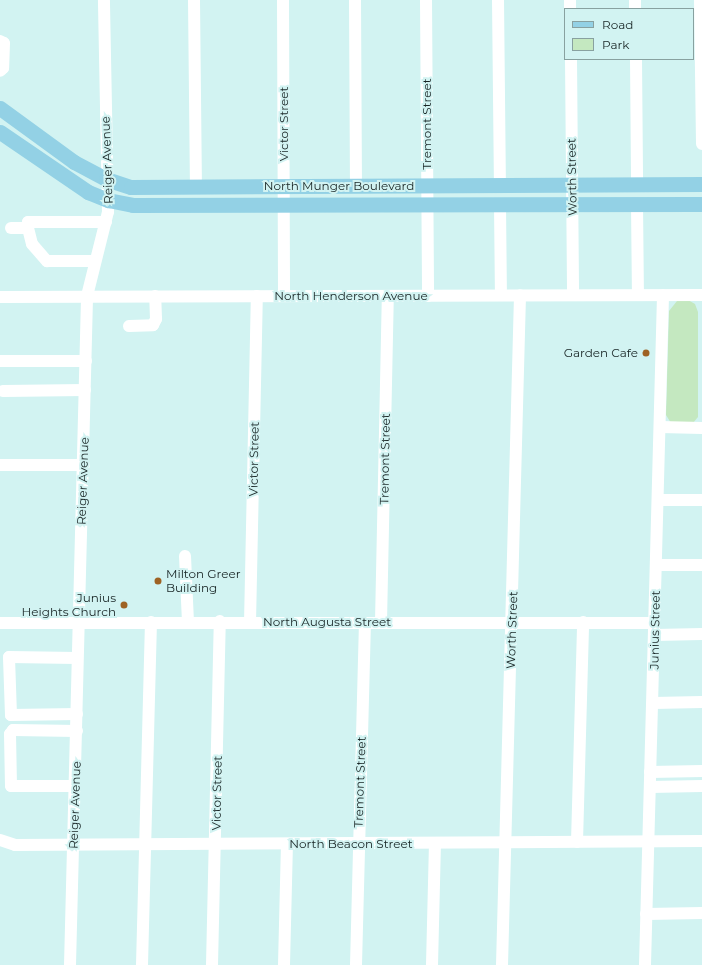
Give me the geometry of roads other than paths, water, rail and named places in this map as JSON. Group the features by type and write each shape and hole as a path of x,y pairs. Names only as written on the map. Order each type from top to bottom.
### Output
{"main road":[{"name":"North Munger Boulevard","path":"0,108 74,162 106,179 131,187 427,187 572,184 702,184"},
{"name":"North Munger Boulevard","path":"0,132 72,183 108,200 145,206 702,204"}],"street":[{"name":"Reiger Avenue","path":"70,965 77,731 78,622 84,465 87,296 106,222 108,200 106,179 104,0"},
{"path":"194,0 196,186"},
{"name":"Victor Street","path":"283,0 285,186 284,296"},
{"path":"355,0 356,186"},
{"name":"Tremont Street","path":"426,0 428,296"},
{"path":"498,0 500,185"},
{"path":"700,0 702,144"},
{"path":"0,41 4,43 3,68 0,71"},
{"name":"Worth Street","path":"571,60 573,295"},
{"path":"636,60 637,184"},
{"path":"637,204 638,295"},
{"path":"500,205 501,296"},
{"path":"95,261 47,261 32,244 28,222 106,222"},
{"path":"11,228 28,228"},
{"name":"Worth Street","path":"502,965 520,295"},
{"name":"Junius Street","path":"644,965 653,703 663,295"},
{"name":"North Henderson Avenue","path":"0,297 702,295"},
{"path":"129,326 153,325 156,319 155,296"},
{"name":"Victor Street","path":"250,623 258,296"},
{"name":"Tremont Street","path":"381,622 388,296"},
{"path":"0,361 86,361"},
{"path":"3,392 85,390"},
{"path":"660,427 702,428"},
{"path":"0,465 84,465"},
{"path":"658,500 702,500"},
{"path":"185,556 188,622"},
{"path":"656,565 702,565"},
{"name":"Victor Street","path":"212,965 217,845 220,621"},
{"name":"North Augusta Street","path":"0,622 220,621 250,623 365,624 381,622 583,622 702,634"},
{"path":"142,965 150,622"},
{"path":"578,842 583,622"},
{"name":"Tremont Street","path":"356,965 365,624"},
{"path":"77,658 9,657 5,661 11,715 77,714"},
{"path":"653,703 702,702"},
{"path":"75,786 10,786 10,734 13,730 77,731"},
{"path":"650,772 702,772"},
{"path":"650,787 702,786"},
{"name":"North Beacon Street","path":"0,840 15,845 435,844 702,841"},
{"path":"284,965 287,844"},
{"path":"432,965 435,844"},
{"path":"0,848 15,845"},
{"path":"646,914 702,913"}],"place":[{"name":"Garden Cafe","path":"646,353"},
{"name":"Milton Greer Building","path":"158,581"},
{"name":"Junius Heights Church","path":"124,605"}]}
